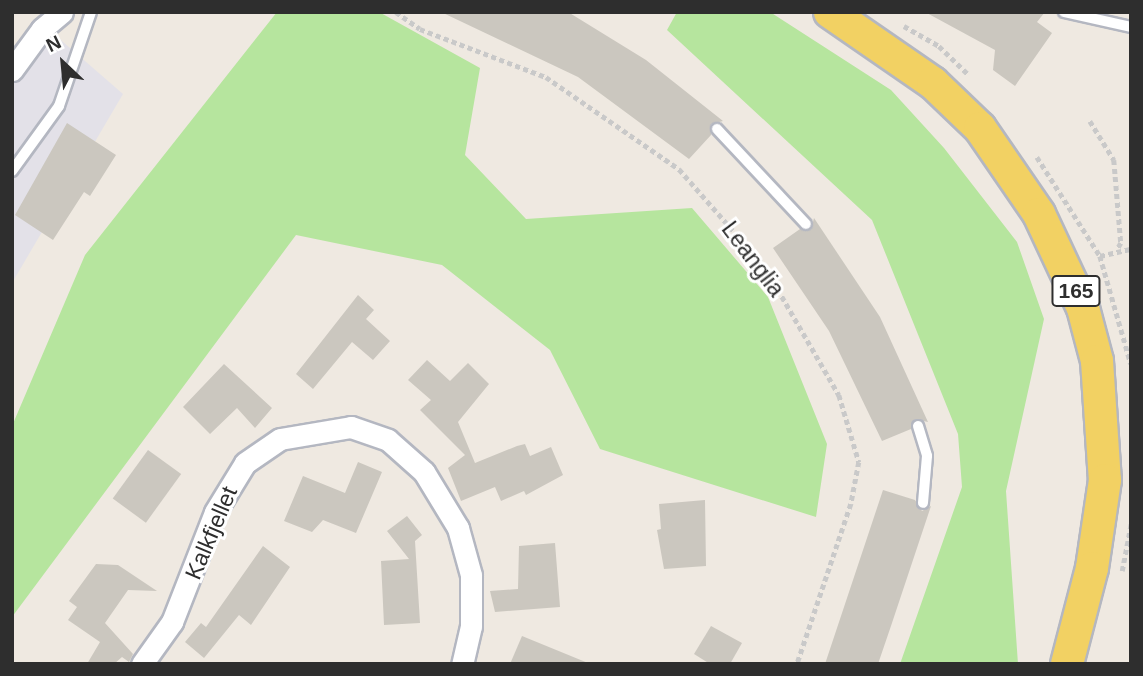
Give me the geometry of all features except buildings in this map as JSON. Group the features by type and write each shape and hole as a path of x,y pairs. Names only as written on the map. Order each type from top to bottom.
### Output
{"main road":[{"name":"165","path":"830,12 933,83 980,128 1039,214 1083,307 1097,361 1105,480 1092,568 1067,664"}],"street":[{"path":"12,70 42,29 62,12"},
{"name":"Kalkfjellet","path":"142,664 172,622 215,512 245,463 280,439 351,427 388,440 424,472 458,527 471,575 471,626 462,664"}],"lane":[{"path":"12,171 60,106 91,12"},
{"path":"1064,12 1131,27"},
{"path":"717,129 806,224"},
{"path":"918,426 927,456 923,503"}],"path":[{"name":"Leanglia","path":"396,12 420,29 546,77 679,169 765,267 839,395 859,462 851,504 797,664"},
{"path":"1090,121 1114,160 1121,243 1117,250"},
{"path":"1131,249 1117,250 1100,256 1131,364"}],"shaded area":[{"path":"47,28 123,94 12,283 12,73"}],"green space":[{"path":"277,12 379,12 480,68 465,155 526,219 692,208 768,297 827,444 816,517 600,449 550,350 442,265 296,235 12,617 12,426 85,255"},
{"path":"677,12 770,12 891,90 944,148 1017,242 1044,319 1006,491 1018,664 900,664 962,487 958,434 872,220 667,30"}]}
